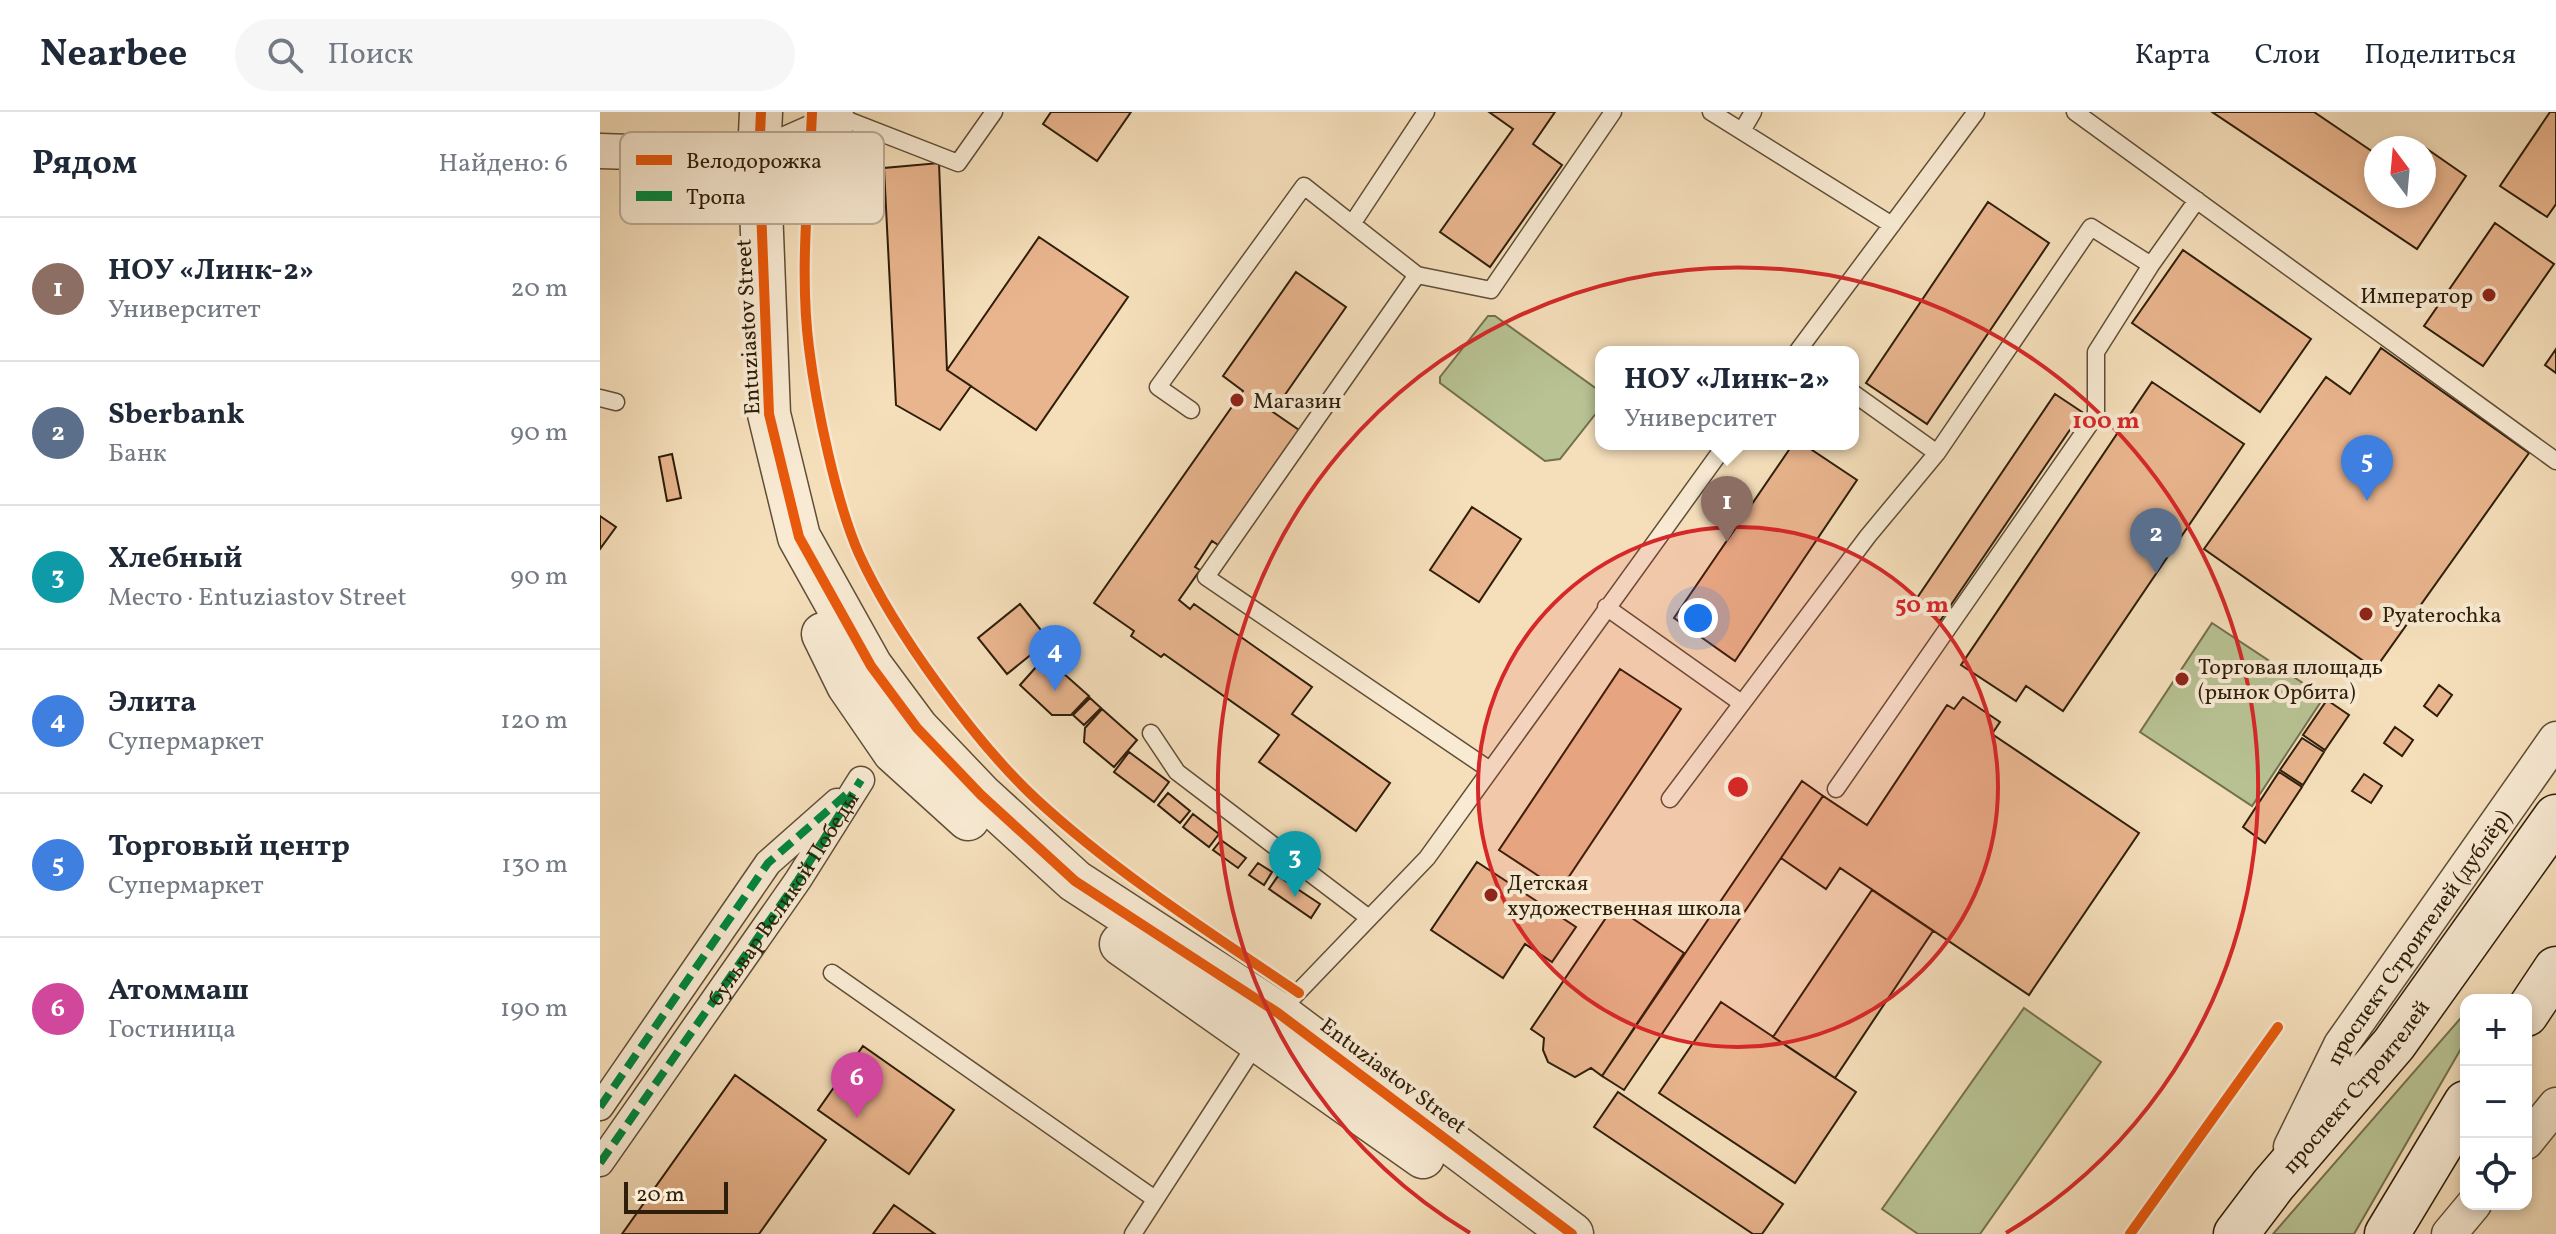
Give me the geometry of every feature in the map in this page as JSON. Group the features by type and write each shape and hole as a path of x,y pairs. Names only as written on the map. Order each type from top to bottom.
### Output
{"main road":[{"name":"проспект Строителей","path":"2236,1234 2273,1185 2394,1044 2556,817"},
{"path":"2532,1005 2556,969"},
{"path":"2387,1234 2460,1113"}],"street":[{"path":"735,112 740,132"},
{"name":"Entuziastov Street","path":"754,132 761,112"},
{"path":"810,132 838,121"},
{"path":"600,151 620,152"},
{"name":"Entuziastov Street","path":"752,224 769,414 799,537 871,666 917,728 970,784 1075,881 1269,1026 1572,1234"},
{"name":"проспект Строителей (дублёр)","path":"2273,1185 2341,1045 2556,739"},
{"name":"бульвар Великой Победы","path":"600,1107 768,863 861,780 798,880 600,1163"},
{"path":"1269,1026 1529,1234"},
{"path":"2529,1138 2556,1105"},
{"path":"2449,1234 2469,1210"}],"lane":[{"path":"884,134 958,163 994,112"},
{"path":"1352,224 1426,112"},
{"path":"1191,410 1158,387 1304,186 1417,275 1491,290 1613,112"},
{"path":"1711,112 1892,225"},
{"path":"1742,131 1753,112"},
{"path":"1801,346 1976,112"},
{"path":"2076,112 2556,461"},
{"path":"838,121 845,119 878,132"},
{"path":"1836,789 2096,415 2096,352 2197,200"},
{"path":"1670,799 1740,702 1937,453 2091,227 2151,265"},
{"path":"1417,275 1206,577 1490,770"},
{"path":"1859,397 1937,453"},
{"path":"1133,1234 1269,1026 1427,858 1722,450"},
{"path":"1606,607 1740,702"},
{"path":"1151,733 1177,772 1369,918"},
{"path":"832,973 1155,1199"}],"green space":[{"path":"1488,316 1495,316 1595,388 1595,415 1560,459 1545,461 1440,383 1440,377"},
{"path":"2212,623 2324,697 2252,806 2140,732"},
{"path":"2024,1008 2101,1062 1980,1234 1918,1234 1882,1209"},
{"path":"2460,1019 2460,1050 2354,1234 2273,1234"}],"building":[{"path":"1051,112 1131,112 1097,161 1043,124"},
{"path":"1489,112 1555,112 1533,144 1562,165 1490,267 1440,232 1513,129"},
{"path":"2212,112 2314,112 2364,146 2364,208 2436,208 2436,155 2466,176 2417,249"},
{"path":"2550,112 2556,112 2556,204 2547,217 2500,186"},
{"path":"939,163 947,370 971,386 940,430 896,405 884,168"},
{"path":"1988,202 2049,243 1927,424 1866,383"},
{"name":"Император","path":"2495,223 2554,264 2483,366 2424,326"},
{"path":"1039,237 1128,297 1036,430 947,370"},
{"path":"2183,250 2311,339 2260,412 2132,323"},
{"path":"1296,272 1346,307 1273,412 1299,430 1218,545 1212,541 1195,567 1200,570 1179,600 1190,609 1194,604 1312,687 1292,714 1390,783 1356,831 1259,762 1279,735 1164,654 1161,657 1131,636 1134,631 1094,603 1243,391 1223,376"},
{"path":"2381,348 2529,453 2375,669 2204,549 2326,377 2350,394"},
{"path":"2556,349 2556,373 2545,365"},
{"path":"2152,382 2244,444 2063,711 2026,686 2016,701 1961,665"},
{"path":"2055,394 2082,412 1940,621 1913,604"},
{"path":"1789,450 1812,450 1857,480 1735,661 1674,618"},
{"path":"672,454 681,498 667,501 659,457"},
{"path":"1472,507 1521,539 1479,602 1430,570"},
{"path":"600,516 616,527 600,549"},
{"path":"1020,604 1049,640 1007,674 978,638"},
{"path":"1045,657 1089,696 1071,715 1052,715 1020,685"},
{"path":"1620,669 1681,709 1560,890 1499,850"},
{"path":"2439,685 2452,695 2437,716 2424,706"},
{"path":"1963,697 2000,722 1992,734 2139,833 2029,995 1840,868 1826,889 1781,858 1823,796 1867,825 1947,705 1954,709"},
{"path":"1090,698 1101,708 1084,725 1073,715"},
{"path":"2327,700 2349,715 2325,750 2303,735"},
{"path":"1102,709 1137,740 1114,767 1084,742 1085,728"},
{"path":"2395,727 2413,740 2402,756 2384,743"},
{"path":"2302,738 2324,752 2303,785 2280,770"},
{"path":"1129,752 1169,782 1154,802 1114,772"},
{"path":"2279,772 2302,787 2265,843 2243,827"},
{"path":"2364,774 2382,786 2371,803 2352,791"},
{"path":"1802,781 1823,796 1624,1090 1602,1076"},
{"path":"1168,793 1190,811 1180,823 1158,805"},
{"path":"1193,814 1219,834 1209,847 1183,827"},
{"path":"1221,840 1246,858 1238,868 1213,850"},
{"name":"Детская художественная школа","path":"1477,862 1576,927 1552,962 1525,944 1503,978 1431,930"},
{"path":"1258,863 1272,872 1264,885 1249,875"},
{"path":"1278,876 1320,904 1311,918 1269,889"},
{"path":"1872,890 1933,931 1835,1078 1773,1037"},
{"path":"1614,906 1684,953 1602,1076 1591,1068 1575,1077 1548,1062 1543,1050 1544,1038 1531,1029"},
{"path":"1721,1002 1856,1092 1795,1183 1659,1093"},
{"path":"863,1046 954,1110 909,1174 818,1110"},
{"path":"735,1075 826,1140 759,1234 622,1234"},
{"path":"1618,1092 1783,1204 1762,1234 1753,1234 1594,1127"},
{"path":"894,1205 935,1234 873,1234"}],"marked path":[{"path":"600,1163 798,880 861,780"},
{"path":"600,1107 768,863 849,792"}],"cycle path":[{"path":"760,132 761,112"},
{"path":"811,132 812,112"},
{"path":"762,224 769,414 799,537 871,666 917,728 981,795 1075,881 1278,1013 1572,1234"},
{"path":"807,224 805,289 809,348 835,481 859,554 914,650 962,717 1036,799 1131,877 1299,993"},
{"path":"2130,1234 2278,1027"}],"place":[{"name":"Император","path":"2489,295"},
{"name":"Магазин","path":"1237,400"},
{"name":"Торговый центр","path":"2367,501"},
{"name":"НОУ «Линк-2»","path":"1727,542"},
{"name":"Sberbank","path":"2156,574"},
{"name":"Pyaterochka","path":"2366,614"},
{"name":"Торговая площадь (рынок Орбита)","path":"2182,679"},
{"name":"Элита","path":"1055,691"},
{"name":"Детская художественная школа","path":"1491,895"},
{"name":"Хлебный","path":"1295,897"},
{"name":"Атоммаш","path":"857,1118"}]}
